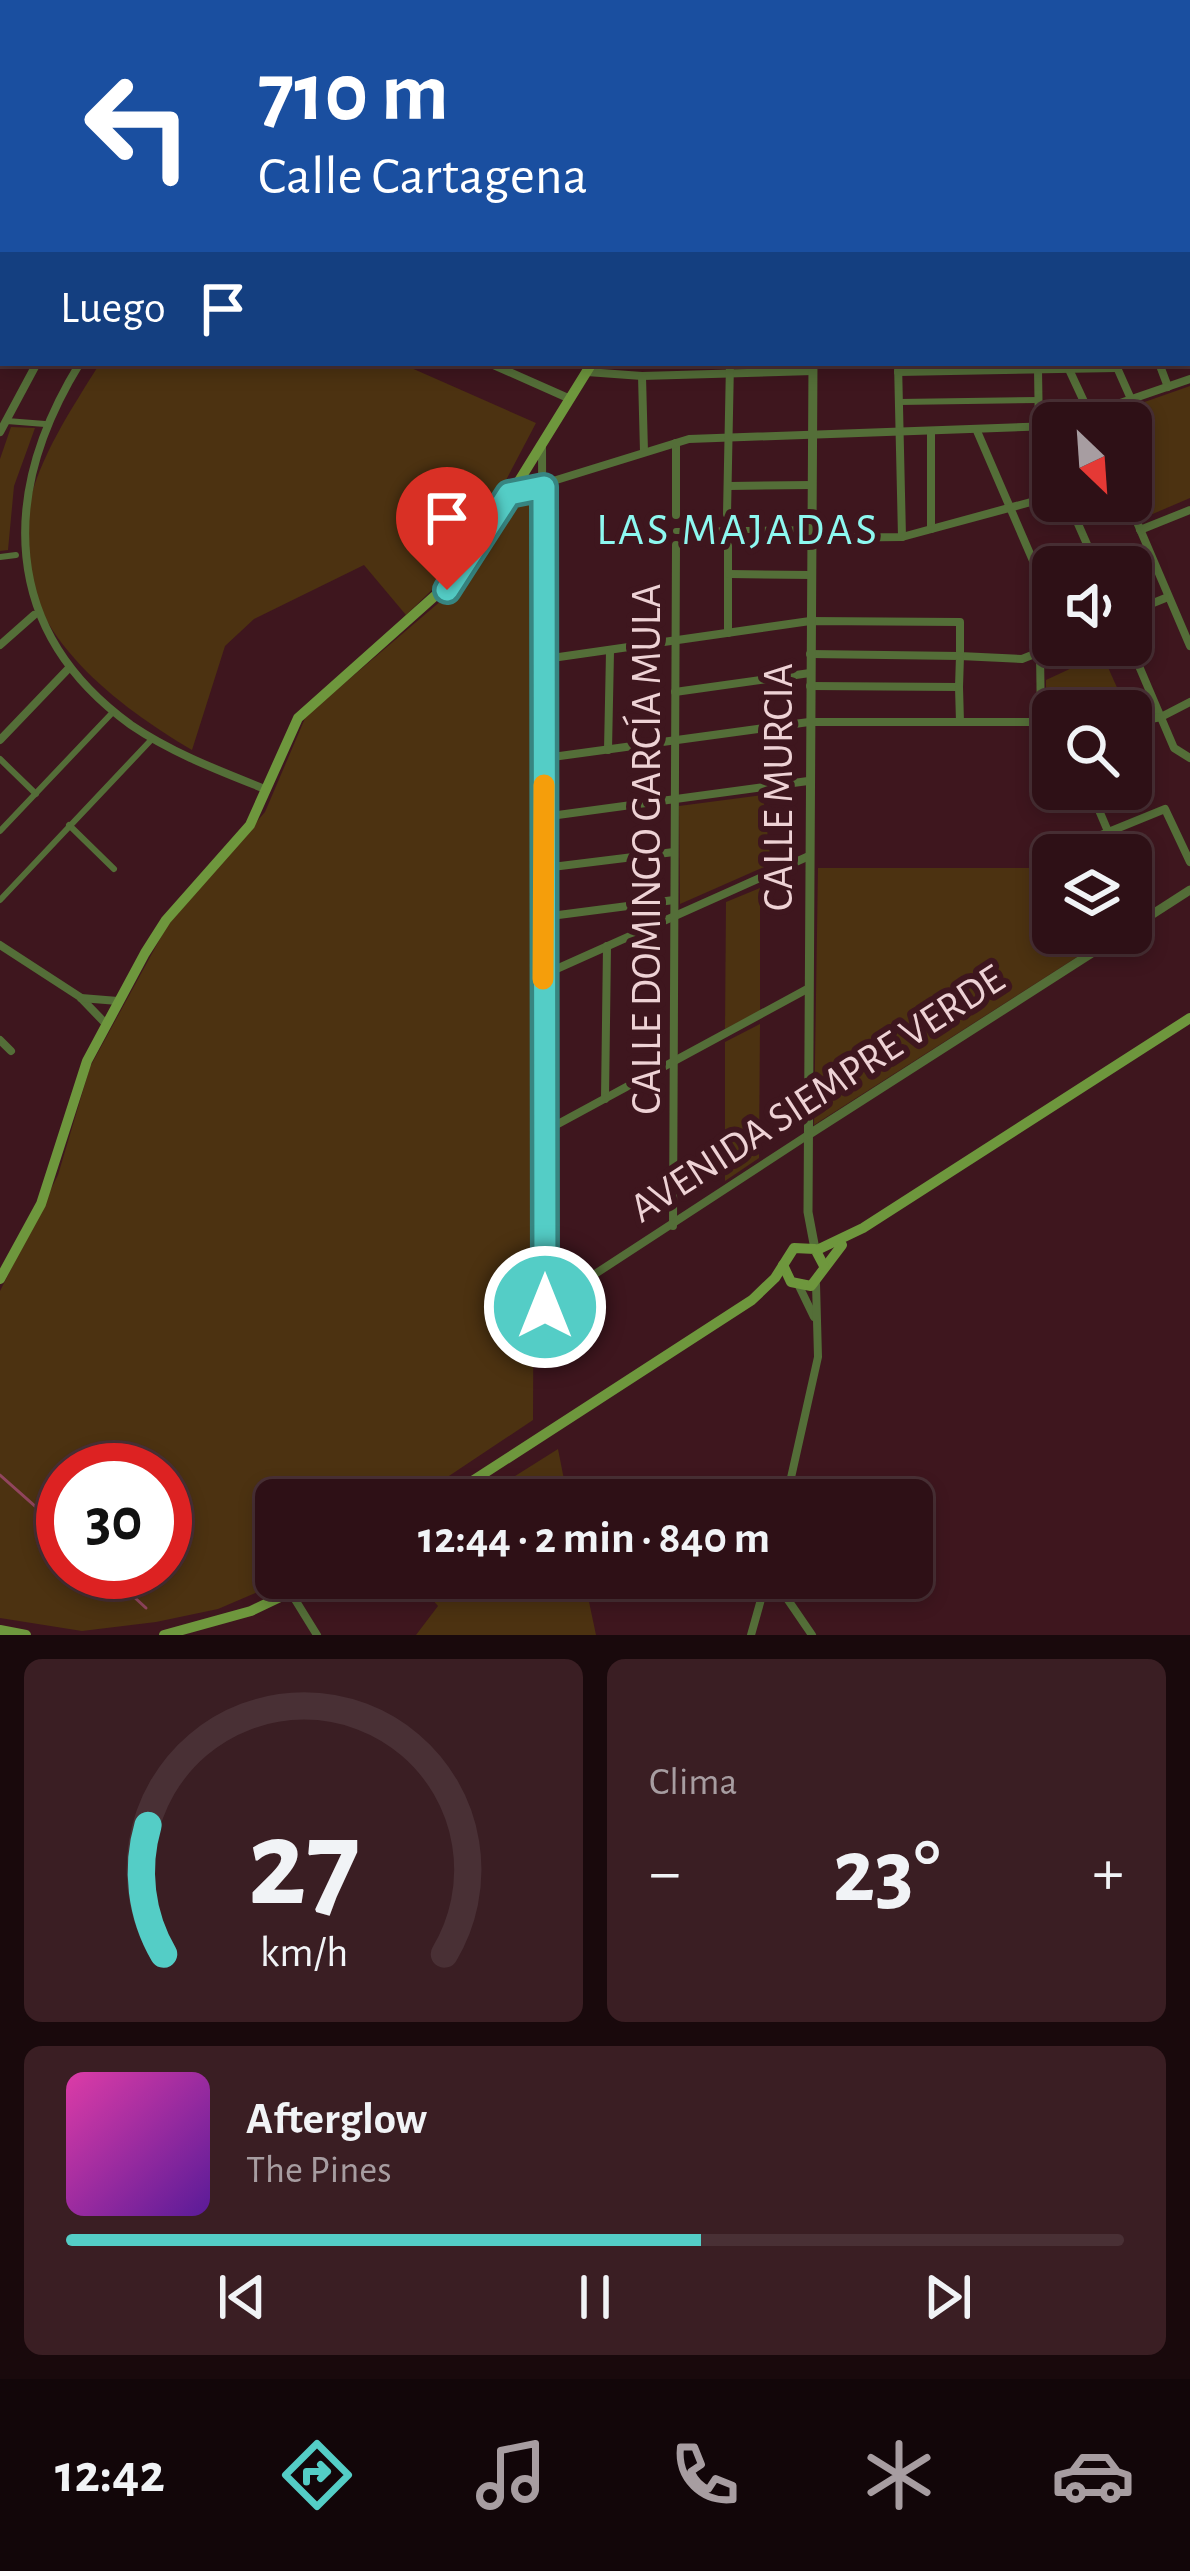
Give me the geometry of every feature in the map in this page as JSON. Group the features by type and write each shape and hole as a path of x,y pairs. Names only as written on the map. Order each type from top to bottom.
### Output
{"main road":[{"path":"0,1279 41,1204 78,1083 118,1001 166,920 250,825 298,718 456,580 589,368"},
{"path":"475,1479 752,1300 794,1248 816,1249 863,1228 1190,1018"},
{"path":"752,1300 816,1283 824,1266 863,1228"},
{"path":"816,1249 824,1266"},
{"path":"783,1265 798,1286"},
{"path":"164,1635 216,1623 276,1599"},
{"path":"0,1630 26,1635"}],"street":[{"path":"0,432 35,366"},
{"path":"78,366 45,424 17,506 16,555 34,616 69,668 113,712 152,739 267,790"},
{"path":"496,366 568,398"},
{"path":"1067,366 1084,402"},
{"path":"902,537 898,368 1116,366 1131,399"},
{"path":"1160,366 1168,387"},
{"path":"728,633 730,367"},
{"path":"589,368 641,376 730,367 813,367"},
{"name":"CALLE MURCIA","path":"813,367 808,1212 816,1249"},
{"path":"899,402 1039,400 1038,370"},
{"path":"641,376 644,452"},
{"path":"1125,402 1190,379"},
{"path":"2,421 45,424"},
{"path":"509,494 544,487 676,442 812,433 1032,430"},
{"path":"931,431 931,530"},
{"path":"977,431 1032,558"},
{"path":"542,442 545,1131 809,988"},
{"path":"676,442 676,545"},
{"path":"729,487 812,485"},
{"path":"676,531 902,537 1032,501"},
{"path":"1140,530 1190,510"},
{"path":"1137,522 1190,646"},
{"name":"CALLE DOMINGO GARCÍA MULA","path":"673,1226 676,545"},
{"path":"0,557 16,555"},
{"path":"728,574 812,575"},
{"path":"1152,603 1168,597"},
{"path":"2,643 34,616"},
{"path":"545,659 810,621 959,622 960,722"},
{"path":"0,630 2,643"},
{"path":"608,750 610,652"},
{"path":"811,654 1032,655"},
{"path":"1139,666 1174,748 1190,758"},
{"path":"0,740 69,668"},
{"path":"675,692 810,680 959,688"},
{"path":"1152,720 1190,702"},
{"path":"0,831 113,712"},
{"path":"545,758 809,722 1032,722"},
{"path":"0,899 152,739"},
{"path":"0,759 36,794"},
{"path":"543,817 808,781"},
{"path":"1099,834 1165,809 1190,862"},
{"path":"1099,810 1109,834"},
{"path":"70,825 114,869"},
{"path":"544,868 674,851"},
{"path":"543,975 809,856"},
{"path":"1152,914 1190,890"},
{"path":"543,917 674,900"},
{"path":"0,945 80,997 106,1024"},
{"path":"605,1099 607,946"},
{"name":"AVENIDA SIEMPRE VERDE","path":"545,1131 545,1307 1089,954"},
{"path":"80,997 118,1001"},
{"path":"0,1040 11,1051"},
{"name":"CALLE MURCIA","path":"794,1248 808,1212"},
{"path":"791,1479 818,1357 816,1283"},
{"path":"798,1286 818,1329"},
{"path":"295,1599 317,1635"},
{"path":"751,1635 763,1599"},
{"path":"785,1599 812,1635"}],"shaded area":[{"path":"98,366 407,366 536,423 465,558 406,615 364,565 254,619 225,646 192,750 129,708 71,655 33,590 25,553 27,513 57,435"},
{"path":"1190,386 1190,498 1152,514 1152,402 1144,402"},
{"path":"11,427 35,428 14,486 8,550 0,551 0,459"},
{"path":"537,493 533,1420 444,1479 255,1479 255,1593 218,1609 82,1631 0,1618 0,1291 58,1175 90,1067 167,926 265,812 306,716 449,594 511,503"},
{"path":"1076,666 1107,666 1118,690 1046,690 1046,680"},
{"path":"763,795 771,864 680,904 679,806"},
{"path":"818,868 1032,868 1032,954 1082,954 814,1125"},
{"path":"760,888 760,1011 725,1029 726,902"},
{"path":"760,1024 759,1158 725,1181 725,1042"},
{"path":"558,1449 564,1479 510,1479"},
{"path":"432,1599 588,1599 596,1635 416,1635 438,1606"}],"waterway":[{"path":"0,1475 36,1507"},
{"path":"136,1599 146,1608"}],"slow traffic":[{"path":"543,979 544,785"}],"district":[{"name":"LAS MAJADAS","path":"738,528"}],"route":[{"path":"447,590 509,494 544,487 545,1307"}]}
